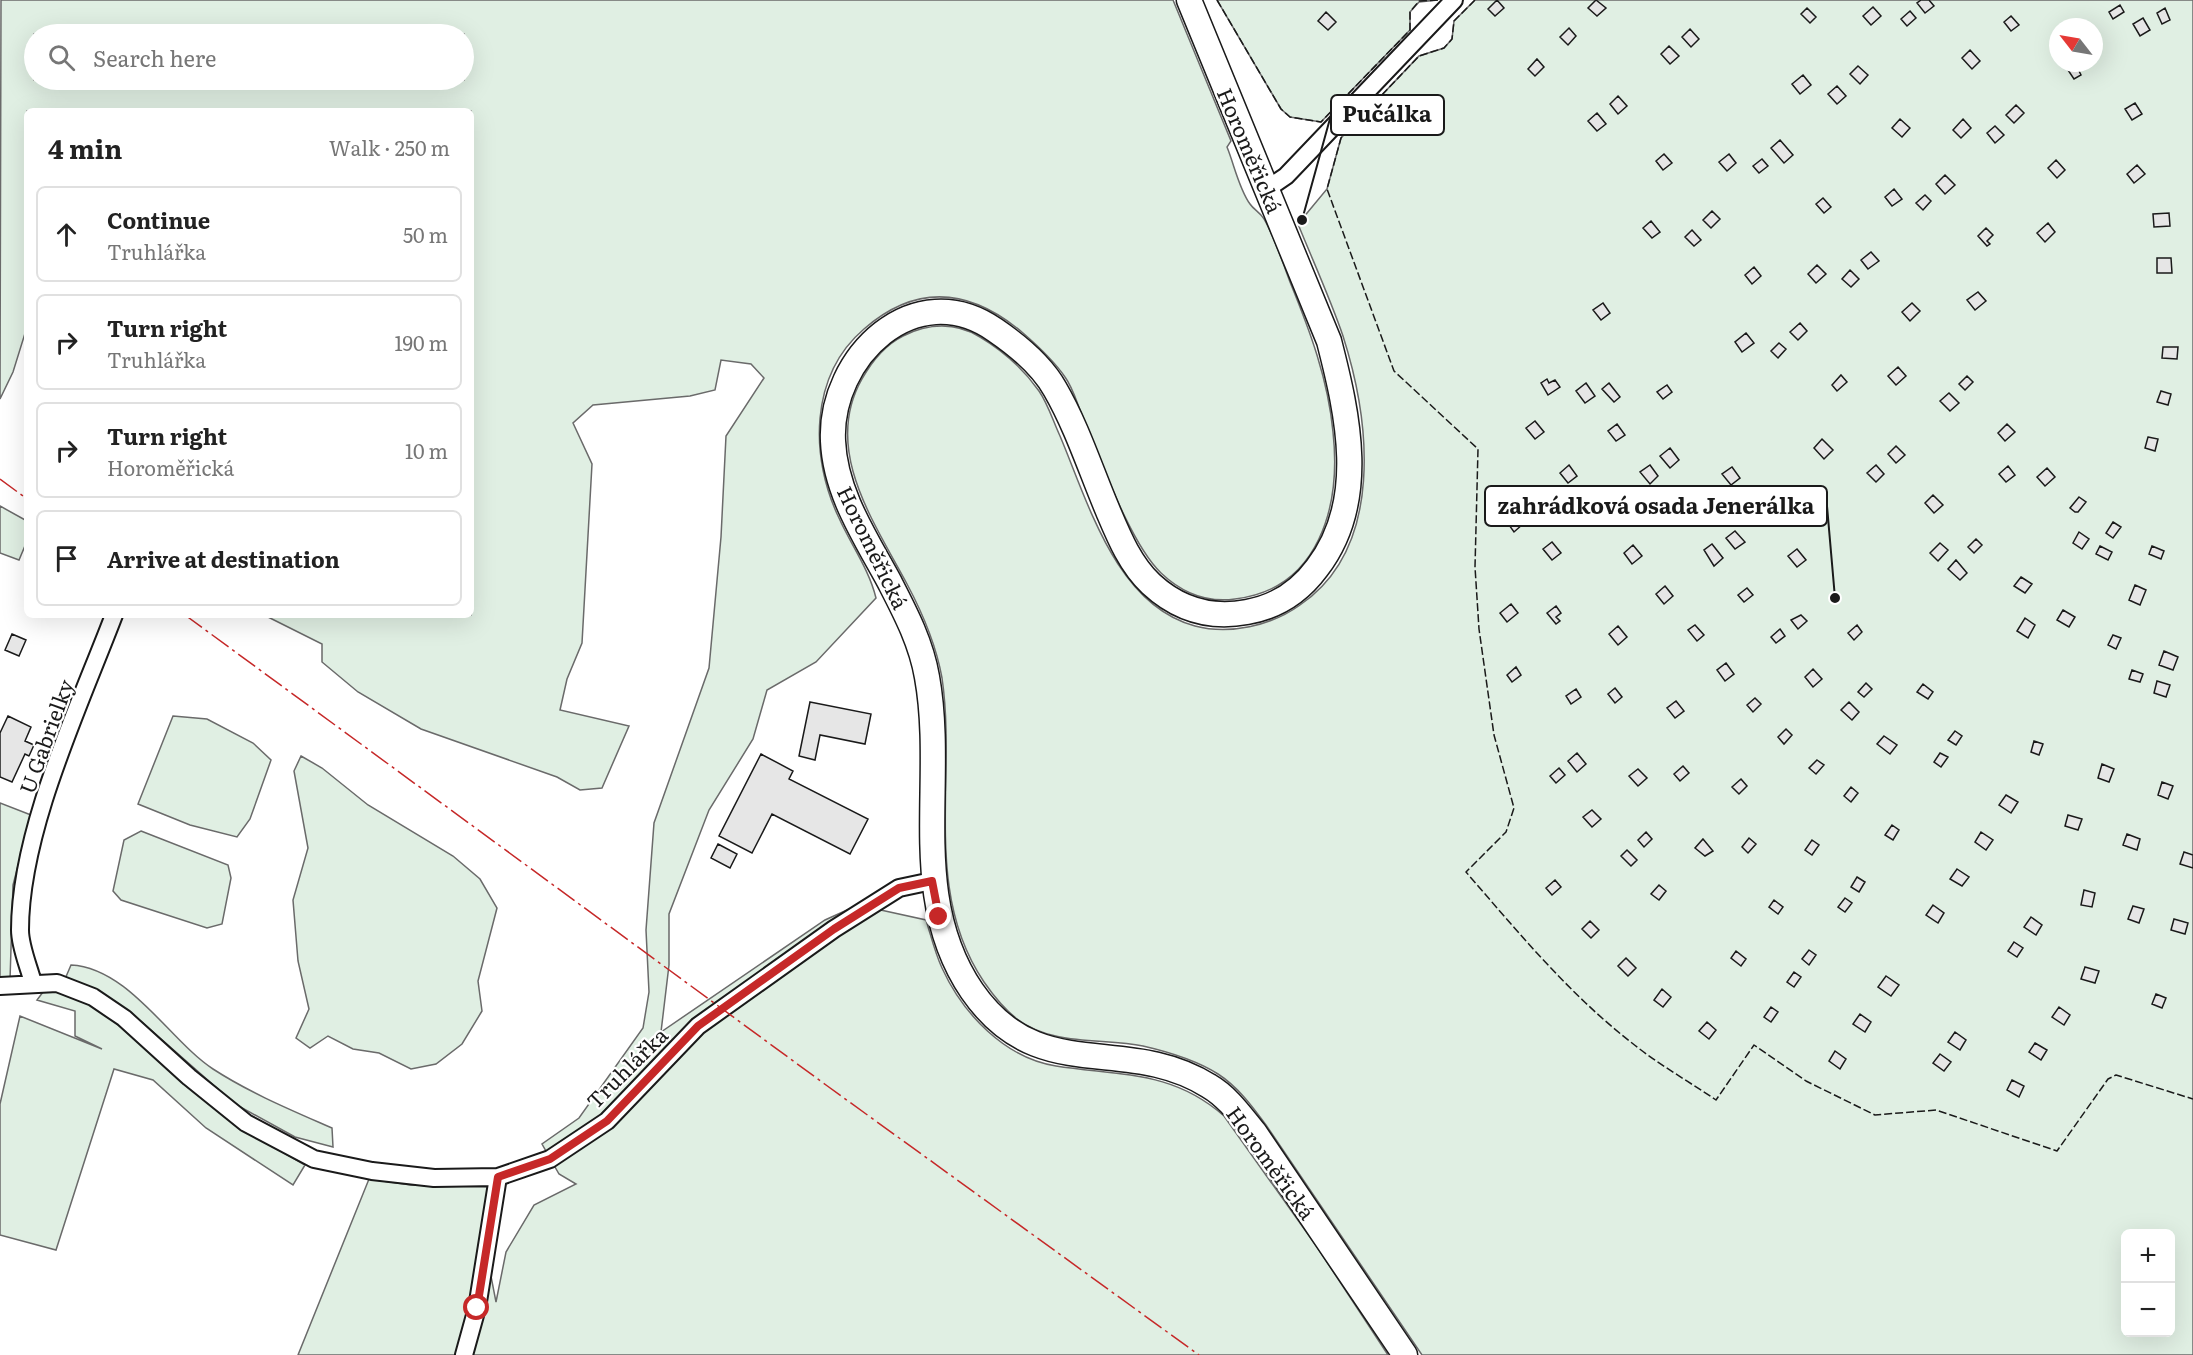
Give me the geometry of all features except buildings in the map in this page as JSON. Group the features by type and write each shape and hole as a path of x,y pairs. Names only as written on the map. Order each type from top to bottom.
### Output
{"main road":[{"name":"Horoměřická","path":"1189,0 1329,341 1343,399 1349,461 1348,490 1338,535 1310,578 1282,600 1250,612 1213,614 1184,607 1151,584 1123,545 1054,387 1030,358 982,321 961,313 939,311 914,316 892,325 871,341 841,387 834,417 832,440 836,468 851,510 909,619 927,675 931,704 932,881 939,917 955,963 983,1005 1009,1032 1034,1045 1057,1052 1138,1060 1182,1072 1213,1088 1234,1106 1329,1239 1405,1355"}],"street":[{"path":"1268,189 1286,176 1454,0"},
{"name":"U Gabrielky","path":"33,983 20,932 25,875 45,800 113,618"},
{"name":"Truhlářka","path":"33,983 57,983 93,997 124,1018 189,1077 246,1123 314,1159 372,1171 434,1178 498,1177 550,1159 607,1121 698,1026 834,929 899,888 932,881"},
{"path":"0,986 33,983"},
{"path":"464,1355 477,1308 498,1177"}],"green space":[{"path":"1,0 1173,0 1231,141 1227,147 1240,184 1246,198 1262,217 1272,234 1322,374 1331,412 1335,460 1328,514 1319,539 1305,561 1287,579 1264,592 1224,600 1204,598 1186,591 1161,573 1138,541 1116,498 1068,381 1040,348 1003,318 984,307 964,300 944,297 924,298 904,304 884,314 864,329 846,348 833,370 824,394 820,419 823,470 829,495 869,577 876,598 816,662 767,690 753,739 709,810 669,914 669,965 661,1032 825,920 858,905 926,920 937,956 951,985 974,1017 1003,1044 1020,1054 1056,1066 1124,1074 1165,1083 1185,1090 1224,1116 1317,1247 1388,1355 298,1355 369,1179 411,1185 494,1187 489,1266 496,1302 506,1252 534,1205 576,1184 559,1174 542,1144 579,1118 643,1028 649,992 646,930 654,823 709,668 721,537 726,436 764,378 751,364 721,360 715,390 690,396 593,405 573,423 592,464 582,643 567,679 560,710 629,726 602,788 580,790 557,777 421,729 358,692 322,662 322,644 270,618 474,618 474,108 24,108 24,337 13,372 0,399"},
{"path":"1217,0 1438,0 1419,2 1410,12 1410,30 1321,122 1290,117 1281,109"},
{"path":"1475,0 2193,0 2193,1355 1422,1355 1266,1125 1232,1085 1201,1065 1163,1051 1143,1046 1078,1040 1031,1028 1008,1011 984,982 965,947 953,910 947,872 946,716 942,678 933,641 907,584 868,510 857,484 850,458 848,432 851,405 862,379 885,349 896,340 913,332 942,326 971,332 1012,361 1042,396 1108,548 1125,574 1145,597 1168,615 1208,629 1249,627 1289,612 1327,580 1346,550 1358,517 1363,481 1364,443 1360,406 1343,336 1298,224 1327,189 1341,138 1419,56 1444,48 1452,39 1454,21"},
{"path":"0,506 24,519 24,548 19,560 0,553"},
{"path":"173,716 207,719 253,743 271,760 250,819 237,837 190,825 138,804"},
{"path":"301,756 322,768 368,805 453,856 480,879 497,908 478,981 482,1011 462,1044 436,1064 411,1069 379,1053 353,1049 328,1036 310,1048 296,1038 309,1009 298,961 293,900 308,848 294,771"},
{"path":"0,803 31,815 13,885 10,980 0,981"},
{"path":"141,831 228,865 231,878 222,924 207,928 121,900 113,891 124,840"},
{"path":"71,965 92,969 112,979 130,992 197,1057 227,1078 332,1128 333,1147 295,1137 235,1104 143,1023 105,995 65,979"},
{"path":"46,988 95,1006 251,1134 305,1165 293,1185 206,1128 153,1080 114,1069 56,1250 0,1235 0,1104 20,1016 102,1049 75,1036 75,1011 37,1000"}],"fence":[{"path":"1217,0 1281,109 1290,117 1321,122 1410,30 1410,12 1419,1 1438,0"},
{"path":"1475,0 1454,21 1452,39 1444,48 1419,56 1341,138 1327,189 1394,371 1478,449 1475,567 1479,629 1494,735 1514,808 1506,832 1466,872 1545,962 1587,1004 1642,1051 1716,1100 1754,1045 1806,1081 1875,1115 1936,1110 2057,1151 2108,1079 2116,1075 2193,1099"}],"power":[{"path":"0,479 24,497"},
{"path":"189,618 1199,1355"}],"place":[{"name":"Pučálka","path":"1302,220"},
{"name":"zahrádková osada Jenerálka","path":"1835,598"}],"route":[{"path":"477,1308 498,1177 550,1159 607,1121 698,1026 753,984 899,888 932,881 939,917"}]}
